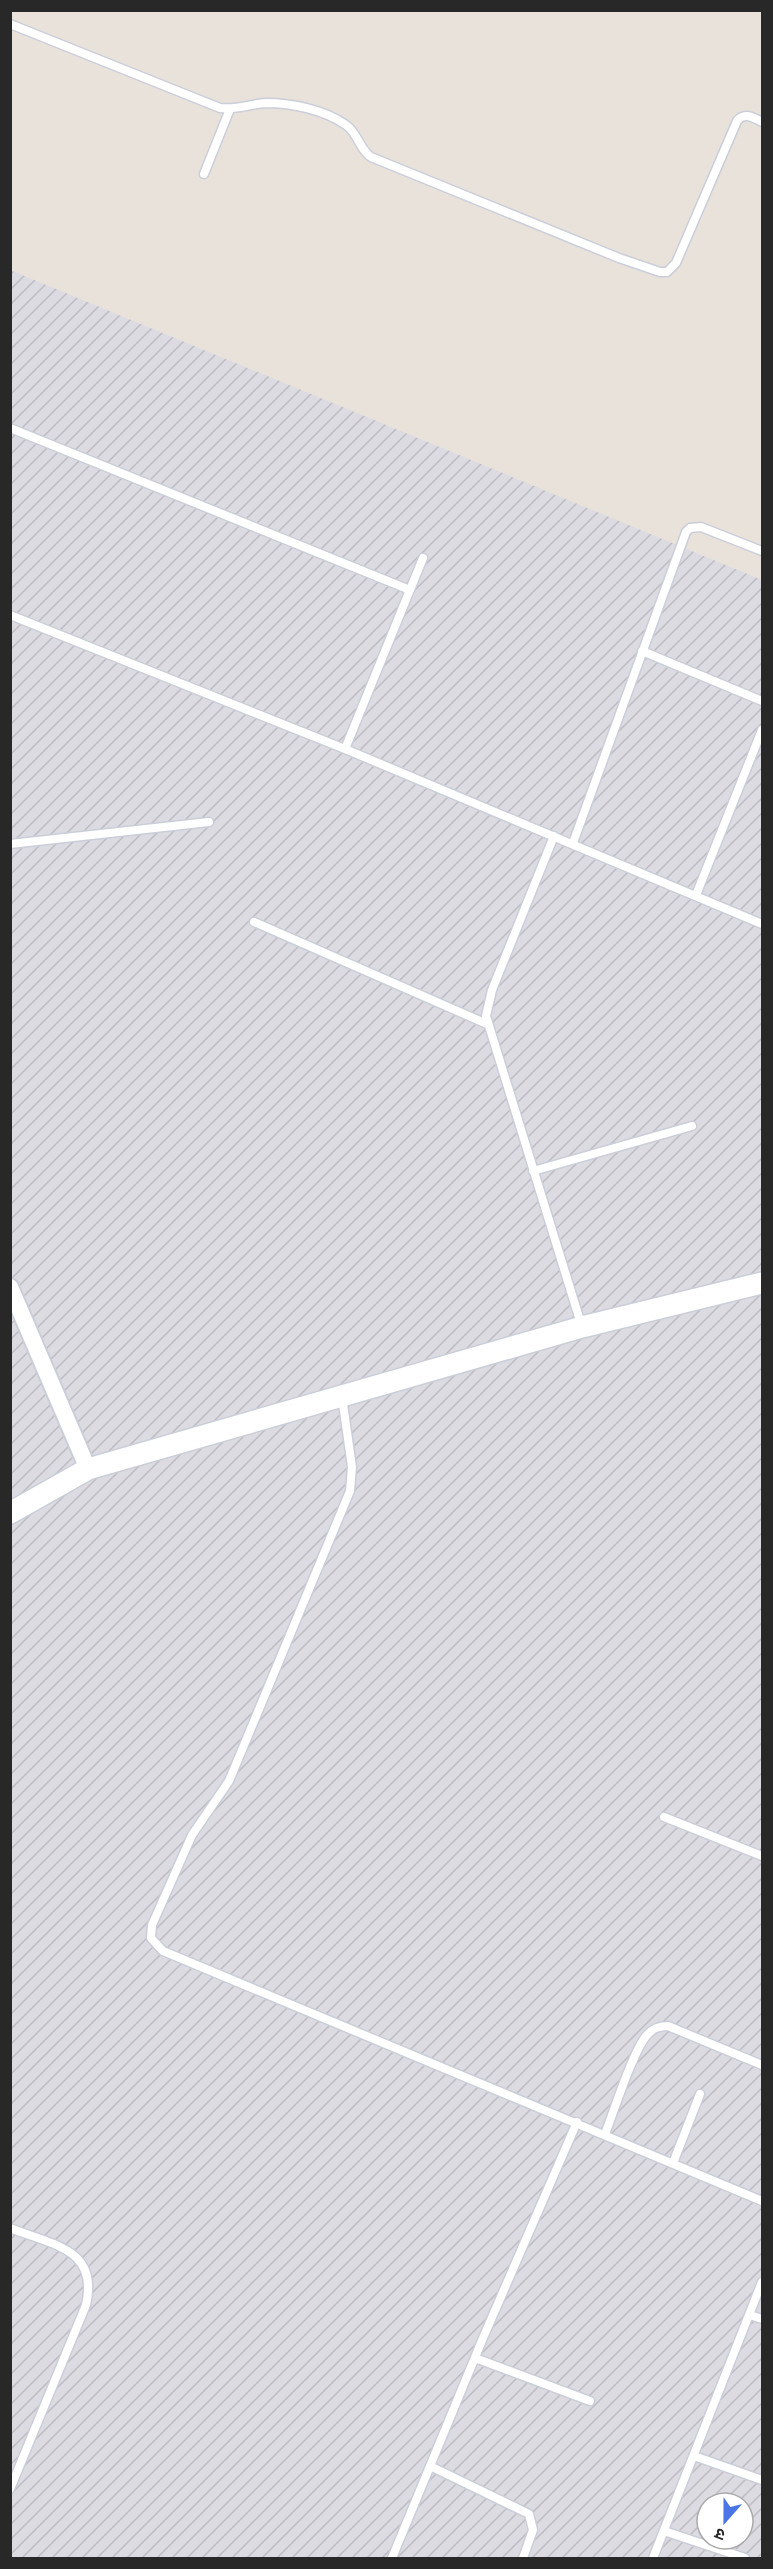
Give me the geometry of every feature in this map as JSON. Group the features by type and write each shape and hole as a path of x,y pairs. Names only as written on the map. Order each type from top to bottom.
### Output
{"street":[{"path":"10,1513 88,1468 582,1327 762,1283"},
{"path":"10,1287 88,1468"}],"lane":[{"path":"10,24 197,100 230,109 265,103 285,104 331,117 350,128 359,145 371,158 619,258 667,272 676,263 737,121 749,116 762,122"},
{"path":"204,174 230,109"},
{"path":"10,428 410,590"},
{"path":"573,843 682,538 690,528 701,527 762,550"},
{"path":"345,749 423,558"},
{"path":"10,615 345,749 762,924"},
{"path":"642,651 762,701"},
{"path":"696,896 762,730"},
{"path":"10,844 209,822"},
{"path":"554,836 492,990 487,1009 487,1024 582,1327"},
{"path":"254,922 487,1024"},
{"path":"533,1171 692,1126"},
{"path":"342,1396 352,1467 350,1491 229,1781 192,1835 152,1925 151,1938 163,1951 762,2201"},
{"path":"664,1817 762,1856"},
{"path":"605,2134 638,2052 645,2037 653,2029 668,2026 762,2065"},
{"path":"672,2163 700,2094"},
{"path":"392,2559 475,2358 577,2122"},
{"path":"10,2228 77,2256 89,2275 90,2289 86,2305 10,2489"},
{"path":"653,2559 762,2282"},
{"path":"750,2315 762,2319"},
{"path":"475,2358 590,2401"},
{"path":"694,2456 762,2480"},
{"path":"430,2466 529,2514 533,2530 523,2559"},
{"path":"664,2531 745,2559"}],"shaded area":[{"path":"10,270 762,580 762,2558 11,2558"}]}
